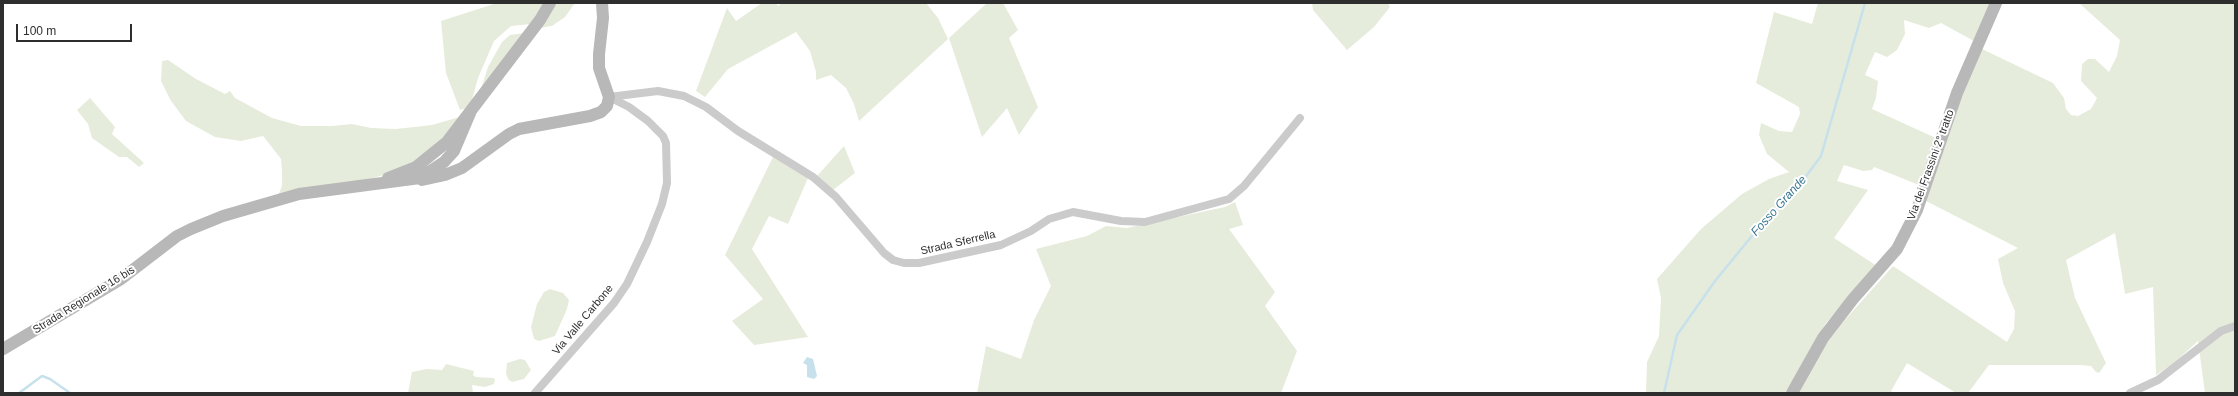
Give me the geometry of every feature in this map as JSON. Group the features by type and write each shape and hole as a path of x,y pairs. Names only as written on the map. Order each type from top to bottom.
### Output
{"main road":[{"name":"Strada Regionale 16 bis","path":"366,185 416,168 447,142 537,23 550,3"},
{"path":"413,180 450,173 519,129 590,116 601,112 607,106 609,97 600,68 599,54 603,18 602,3"},
{"name":"Via dei Frassini 2° tratto","path":"1792,393 1823,338 1853,299 1897,249 1917,210 1957,93 1996,3"},
{"name":"Strada Regionale 16 bis","path":"3,349 121,279 177,236 191,229 223,216 299,194 413,180 426,175 439,166 454,151 462,137 470,113"},
{"path":"462,137 456,160 465,164"},
{"path":"447,142 438,160 439,166 442,170 450,173"},
{"path":"416,168 465,164"}],"street":[{"name":"Strada Sferrella","path":"609,97 658,91 684,96 706,106 738,131 813,177 836,197 884,253 893,260 904,263 920,263 1001,245 1031,231 1049,219 1073,212 1121,221 1145,222 1229,200 1244,186 1300,118"},
{"name":"Via Valle Carbone","path":"535,393 614,303 627,284 647,242 662,204 666,183 668,150 663,136 648,121 609,97"},
{"path":"2130,393 2158,380 2220,332 2235,326"}],"green space":[{"path":"497,3 545,3 531,24 511,26 494,41 478,78 470,107 460,110 446,73 441,21"},
{"path":"554,3 575,3 565,17 552,26 539,28"},
{"path":"762,3 776,3 778,6 782,3 926,3 938,18 948,39 859,121 854,104 846,88 831,75 816,80 816,72 810,51 796,32 728,69 705,97 696,91 727,8 736,21"},
{"path":"987,3 1003,3 1018,30 1009,38 1038,107 1019,135 1007,108 982,137 949,38"},
{"path":"1312,3 1388,3 1390,7 1374,27 1347,50 1313,10"},
{"path":"1818,3 1992,3 1974,41 1941,23 1929,28 1904,20 1905,34 1897,50 1887,57 1875,52 1865,75 1878,81 1876,98 1872,109 1936,138 1919,185 1874,167 1872,170 1863,171 1844,165 1837,181 1868,190 1834,238 1877,266 1826,323 1785,393 1646,393 1647,362 1659,336 1661,298 1657,279 1701,229 1742,194 1769,179 1789,172 1767,154 1759,135 1761,123 1779,131 1792,132 1800,114 1799,107 1756,83 1774,12 1812,24"},
{"path":"2079,3 2235,3 2235,393 2205,393 2198,341 2174,363 2156,375 2153,287 2125,294 2115,233 2066,260 2075,298 2106,363 2099,373 2096,372 2091,366 2080,365 1989,365 1968,393 1956,393 1907,363 1891,391 1894,393 1797,393 1814,360 1843,322 1893,266 2007,342 2014,329 2015,311 2003,283 1998,259 2018,248 1926,201 1961,98 1982,49 2053,83 2064,98 2066,109 2071,115 2078,116 2091,109 2097,98 2081,81 2082,64 2088,59 2095,59 2109,72 2117,56 2120,40"},
{"path":"524,33 481,89 488,67 502,42 510,35"},
{"path":"168,60 196,79 225,94 230,91 235,98 272,118 301,126 332,126 352,124 371,128 396,129 432,125 463,116 443,138 411,164 364,181 278,196 282,186 281,159 263,136 241,141 215,137 186,121 171,101 161,81 162,61"},
{"path":"90,98 115,127 112,134 144,163 139,167 127,157 119,157 92,138 88,124 77,110"},
{"path":"844,146 855,173 833,190 817,176"},
{"path":"773,157 808,178 788,224 769,216 752,249 808,337 754,345 732,321 763,299 725,255"},
{"path":"1235,202 1243,225 1229,229 1275,292 1265,306 1297,351 1281,393 977,393 986,346 1021,359 1034,320 1051,286 1036,249 1087,236 1106,226 1127,228 1225,207"},
{"path":"550,289 563,293 569,300 567,309 555,336 539,341 534,339 531,327 537,304 544,292"},
{"path":"520,359 525,360 531,370 524,379 512,382 508,379 506,373 507,363"},
{"path":"446,364 474,371 473,375 476,377 493,378 495,379 494,384 485,387 472,385 473,393 408,393 412,372 427,369 442,370"}],"water":[{"path":"807,357 813,359 817,376 814,379 807,377 807,365 803,363"}],"waterway":[{"name":"Fosso Grande","path":"1664,393 1677,335 1715,281 1756,231 1798,187 1821,156 1865,3"},
{"path":"19,393 42,376 50,379 70,393"}]}
